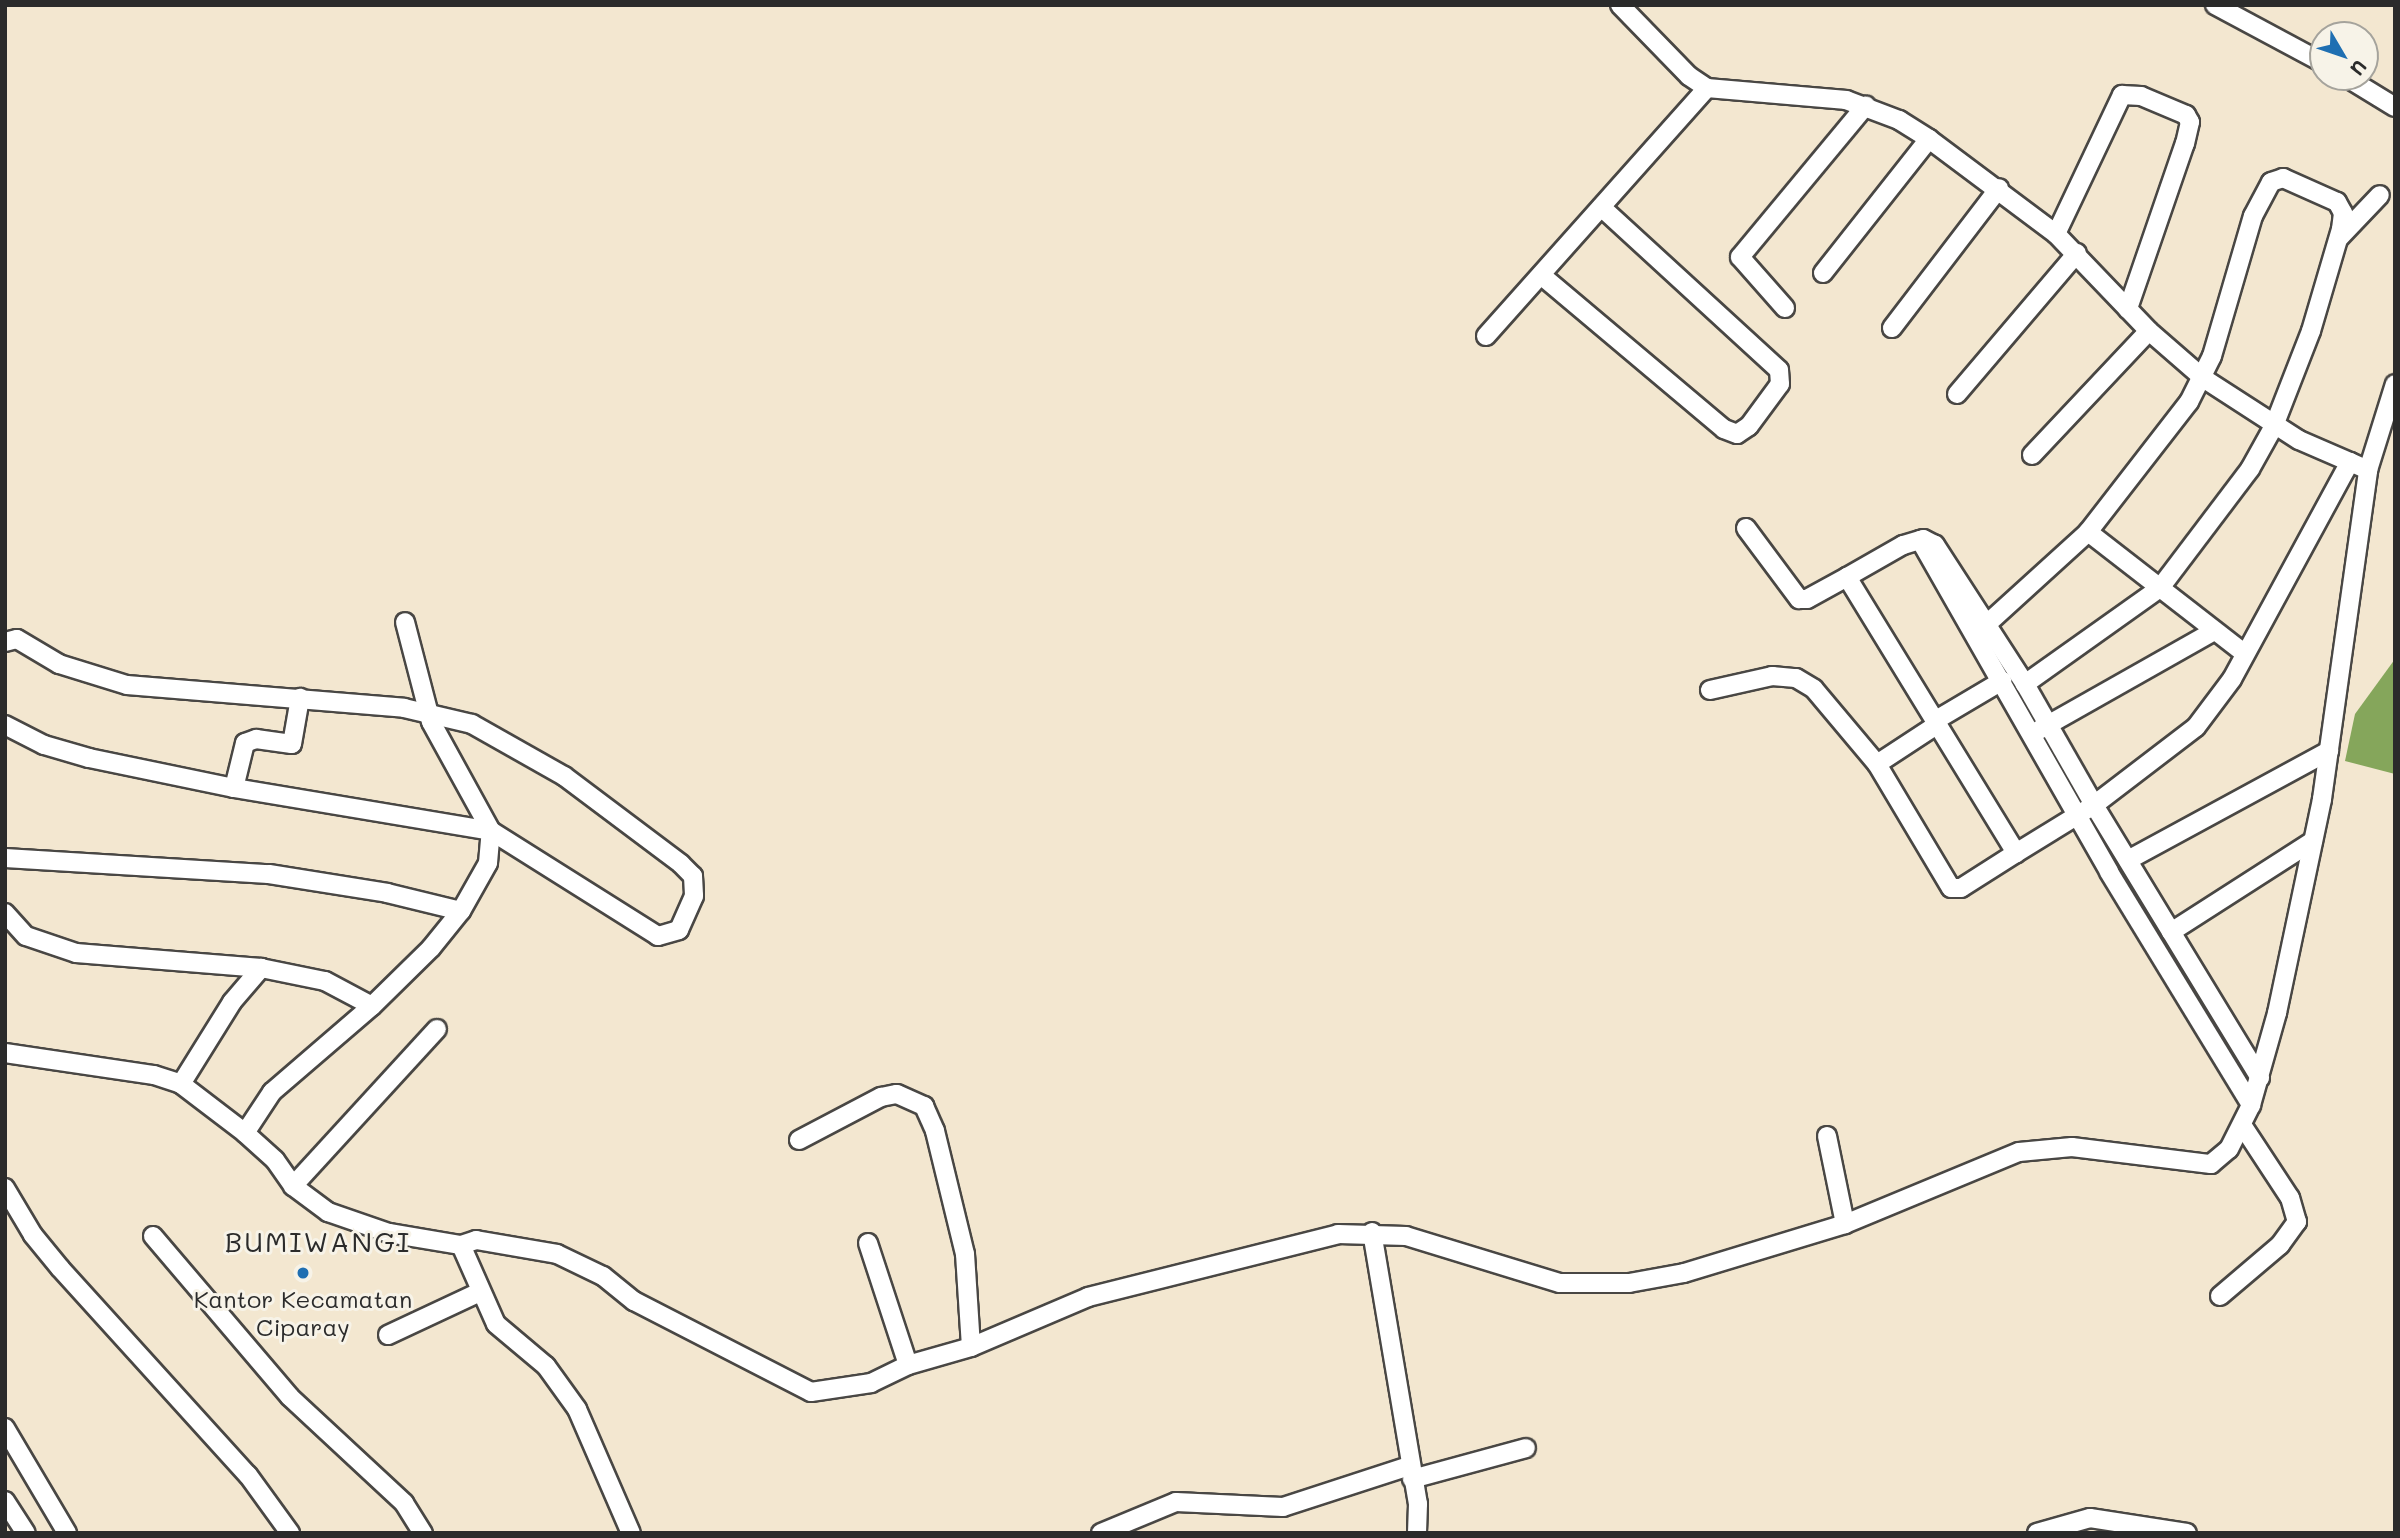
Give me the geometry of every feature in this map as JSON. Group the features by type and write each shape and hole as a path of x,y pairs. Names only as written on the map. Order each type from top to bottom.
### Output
{"street":[{"path":"1620,5 1689,76 1707,88 1785,92 1866,105 1929,139 1999,188 2056,234 2149,331 2203,379 2274,426 2368,470"},
{"path":"2215,5 2309,55"},
{"path":"1486,336 1707,88"},
{"path":"2369,91 2395,107"},
{"path":"2056,234 2122,94 2141,96 2186,115 2185,143 2128,309"},
{"path":"1785,308 1740,257 1866,105"},
{"path":"1823,273 1929,139"},
{"path":"1987,624 2088,532 2170,429 2203,379 2253,216 2271,182 2283,178 2337,202 2343,213 2339,238 2311,331 2274,426 2250,469 2160,588 2025,684"},
{"path":"1892,328 1999,188"},
{"path":"2339,238 2379,195"},
{"path":"1541,275 1724,429 1737,434 1749,425 1779,387 1779,370 1601,207"},
{"path":"1958,394 2077,253"},
{"path":"2032,455 2149,331"},
{"path":"5,1053 154,1075 181,1084 245,1133 275,1160 293,1186 328,1212 389,1233 461,1245 476,1240 557,1254 603,1276 634,1301 716,1342 763,1371 811,1392 871,1383 908,1365 971,1347 1100,1294 1295,1243 1373,1232 1445,1247 1560,1283 1590,1286 1684,1273 1845,1224 2019,1152 2072,1147 2211,1164 2230,1149 2260,1079 2313,841 2329,751 2368,470 2395,384"},
{"path":"1710,690 1772,676 1796,678 1831,704 1877,764 1949,887 1961,888 2094,805 2196,726 2228,687 2244,653 2350,462"},
{"path":"1746,528 1799,599 1807,599 1920,541 1935,545 2025,684 2094,805 2260,1079"},
{"path":"2088,532 2244,653"},
{"path":"1920,541 2077,815 2251,1105"},
{"path":"1847,577 2016,853"},
{"path":"245,1133 272,1092 372,1006 461,911 485,871 491,831 426,710 405,622"},
{"path":"2033,734 2214,631"},
{"path":"5,642 17,639 59,664 127,685 426,710 471,724 560,774 685,868 696,885 685,919 675,933 658,936 491,831 234,788 55,749 5,725"},
{"path":"1877,764 2002,681"},
{"path":"234,788 242,750 249,740 292,744 300,698"},
{"path":"2128,860 2329,751"},
{"path":"2171,932 2313,841"},
{"path":"5,858 269,874 387,893 461,911"},
{"path":"5,913 26,936 76,953 261,968 325,981 372,1006"},
{"path":"181,1084 232,1002 261,968"},
{"path":"293,1186 437,1029"},
{"path":"799,1140 890,1095 913,1098 924,1106 935,1131 965,1254 971,1347"},
{"path":"2220,1296 2280,1245 2297,1222 2290,1198 2242,1125"},
{"path":"1827,1136 1845,1224"},
{"path":"5,1188 33,1235 60,1268 248,1475 290,1533"},
{"path":"1373,1232 1419,1516 1417,1533"},
{"path":"153,1236 290,1397 404,1503 423,1533"},
{"path":"868,1243 908,1365"},
{"path":"461,1245 496,1324 546,1366 577,1409 631,1533"},
{"path":"388,1335 480,1292"},
{"path":"5,1428 67,1533"},
{"path":"1101,1533 1176,1503 1283,1507 1411,1472 1526,1448"},
{"path":"5,1501 26,1533"},
{"path":"2037,1533 2090,1518 2187,1533"}],"green space":[{"path":"2395,659 2395,774 2345,761 2355,714"}],"place":[{"name":"Kantor Kecamatan Ciparay","path":"303,1273"}],"district":[{"name":"BUMIWANGI","path":"318,1241"}]}
